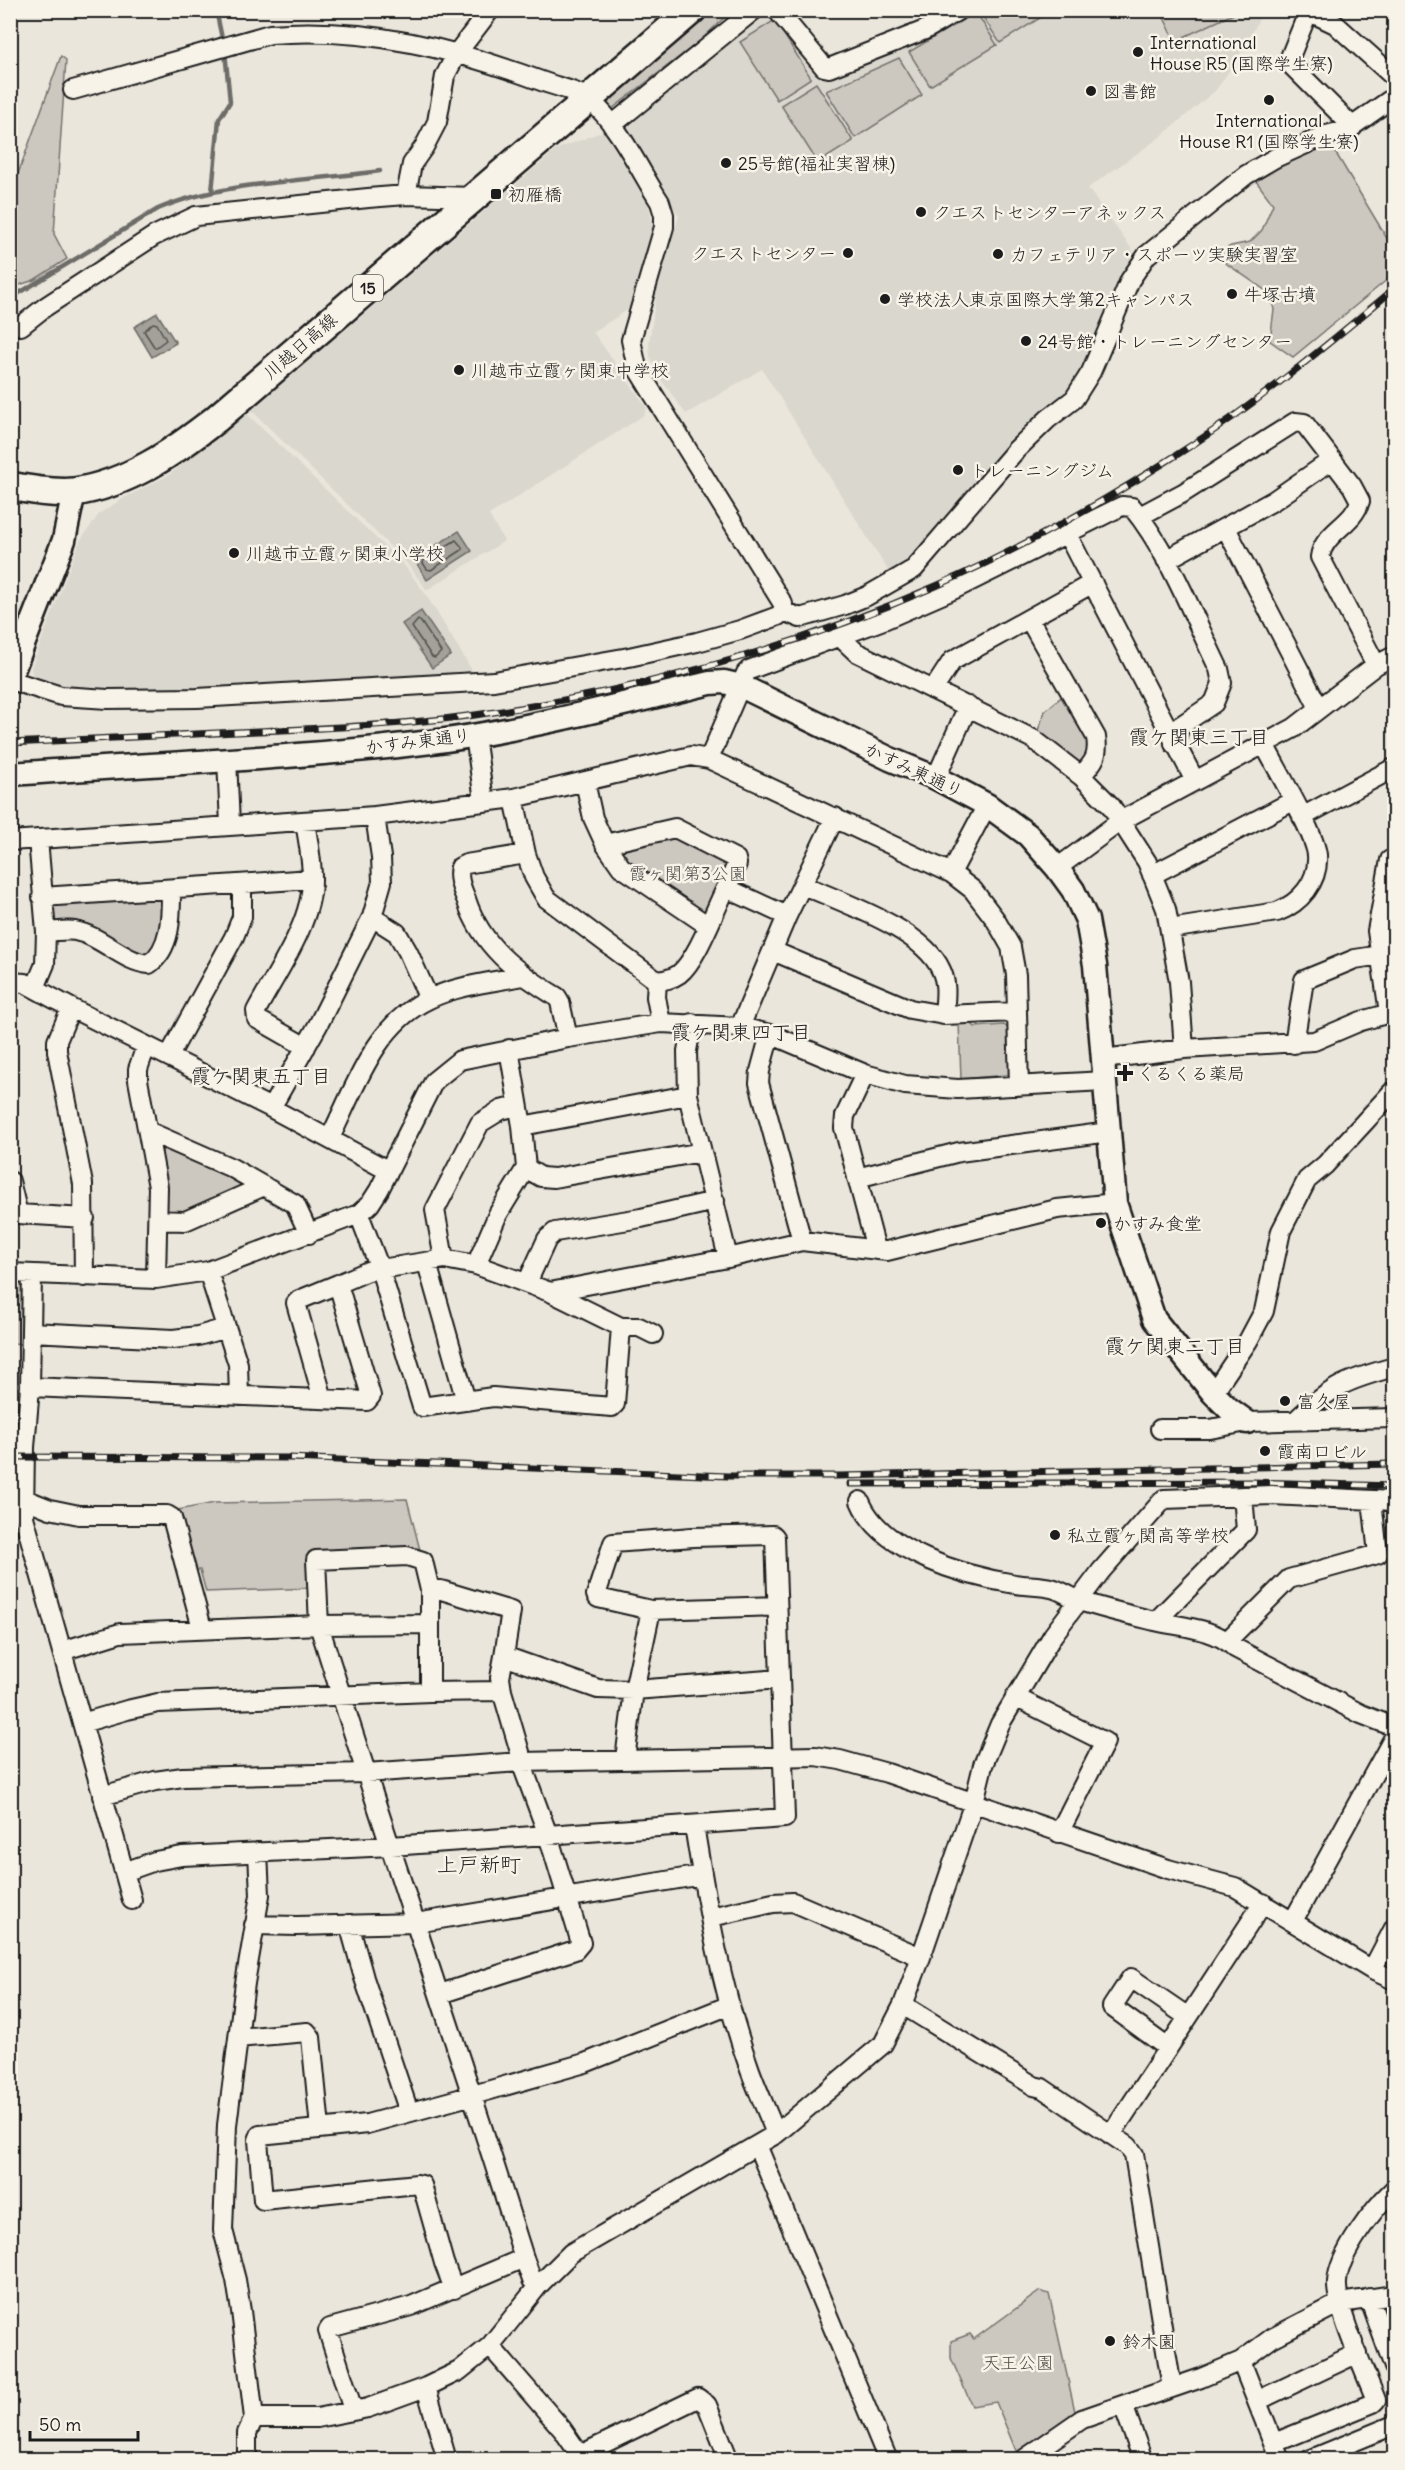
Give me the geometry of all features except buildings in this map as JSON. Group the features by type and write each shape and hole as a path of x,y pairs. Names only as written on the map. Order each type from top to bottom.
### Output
{"main road":[{"name":"川越日高線","path":"10,486 43,491 74,492 100,486 162,459 189,440 692,10"}],"street":[{"path":"406,195 412,164 437,122 445,76 457,53 490,10"},
{"path":"612,125 754,10"},
{"path":"777,10 824,67 829,68 925,30 959,10"},
{"path":"1353,127 1288,62 1308,11 1335,24 1395,77"},
{"path":"73,90 270,34 327,32 400,39 457,53 589,99 612,125 660,202 664,215 664,227 631,340 637,368 783,604 783,611 778,616 740,630 698,642 494,681 197,698 108,699 61,696 10,679 64,540 74,492"},
{"path":"783,611 801,618 845,605 867,596 914,569 1016,450 1048,419 1074,399 1091,372 1130,280 1147,255 1246,175 1275,158 1326,135 1353,127 1395,97"},
{"path":"21,327 45,307 154,236 196,216 406,195 474,197"},
{"path":"1140,516 1183,492 1294,422 1304,423 1358,495 1360,501 1351,518 1324,544 1320,557 1376,665"},
{"path":"1166,560 1273,501 1332,460"},
{"path":"710,759 749,670 886,619 955,589 1122,506 1132,507 1140,516 1166,560 1219,669 1222,683 1214,703 1180,726 1174,744"},
{"path":"1226,528 1319,708"},
{"path":"1066,534 1195,781"},
{"path":"933,690 952,661 1093,583"},
{"path":"1029,619 1096,737 1098,754 1095,762 1081,776"},
{"path":"839,636 856,652 1033,739 1081,776 1122,820 1152,875 1166,909 1179,982 1184,1049"},
{"path":"1058,868 1122,820 1294,728 1376,665 1395,656"},
{"name":"かすみ東通り","path":"10,774 432,742 604,710 710,683 724,682 741,686 890,759 936,778 987,805 1028,835 1058,868 1073,890 1087,920 1095,965 1115,1203 1154,1319 1213,1393 1247,1422"},
{"path":"936,778 968,706"},
{"path":"475,735 484,801"},
{"path":"1170,929 1277,912 1300,900 1313,878 1317,854 1264,744"},
{"path":"10,841 375,816 514,798 691,756 710,759 951,873 973,890 995,919 1011,947 1016,975 1015,1012 1019,1086"},
{"path":"227,759 230,825"},
{"path":"1152,875 1297,809 1395,768"},
{"path":"585,782 593,818 605,844 621,867 707,925"},
{"path":"514,798 526,854 534,877 546,898 657,981 669,979 685,968 694,955 737,864 736,859 675,828 605,844"},
{"path":"951,873 987,805"},
{"path":"272,1108 306,1047 372,917 382,882 375,816"},
{"path":"740,1027 787,916 835,818"},
{"path":"305,822 312,879 309,906 303,924 256,1011 257,1019 264,1025 306,1047"},
{"path":"35,988 45,964 46,932 38,839"},
{"path":"526,854 466,864 460,867 459,873 468,908 486,940 523,976 556,997 560,1002 568,1038"},
{"path":"1103,1059 1184,1049 1314,1041 1361,1021 1392,1013 1377,931 1390,860"},
{"path":"42,897 312,879"},
{"path":"169,1056 234,937 242,916 242,885"},
{"path":"803,885 907,933 932,954 942,972 946,989 945,1015"},
{"path":"726,888 787,916"},
{"path":"46,932 74,931 92,937 139,963 149,964 156,959 171,921 171,889"},
{"path":"372,917 397,933 429,999"},
{"path":"773,951 910,1009 945,1015 1015,1012"},
{"path":"1294,1044 1304,980 1355,959 1381,955"},
{"path":"330,1138 386,1031 411,1009 429,999 473,985 523,976"},
{"path":"657,981 656,997 661,1023"},
{"path":"10,982 26,983 71,1008 330,1138 389,1171"},
{"path":"71,1008 57,1041 57,1051 83,1184 84,1277"},
{"path":"10,1273 156,1279 208,1271 358,1214 370,1204 389,1171 434,1081 460,1060 568,1038 661,1023 692,1023 740,1027 770,1034 865,1074 905,1085 934,1088 1104,1081"},
{"path":"692,1023 687,1051 688,1095 728,1258"},
{"path":"770,1034 759,1083 802,1241"},
{"path":"146,1046 138,1069 138,1080 150,1132 158,1187 156,1279"},
{"path":"476,1265 498,1214 526,1168 522,1126 508,1049"},
{"path":"865,1074 845,1116 844,1128 876,1249"},
{"path":"1213,1393 1248,1341 1264,1311 1281,1231 1307,1179 1324,1165 1395,1090"},
{"path":"522,1126 688,1095"},
{"path":"466,1401 436,1261 435,1210 480,1123 489,1115 517,1106"},
{"path":"856,1178 959,1152 1109,1131"},
{"path":"150,1132 222,1163 295,1204 309,1234"},
{"path":"526,1168 541,1178 554,1178 702,1152"},
{"path":"10,1180 18,1214 85,1218"},
{"path":"158,1220 185,1221 264,1186"},
{"path":"527,1283 548,1239 555,1232 641,1218 715,1201"},
{"path":"550,1292 728,1258 802,1241 887,1251 1057,1209 1115,1203"},
{"path":"358,1214 380,1269 423,1407 494,1397 612,1407 615,1404 621,1327"},
{"path":"323,1399 296,1303 368,1270 436,1261 476,1265 550,1292 621,1327 639,1327 653,1334"},
{"path":"208,1271 238,1364 239,1396"},
{"path":"32,1275 30,1387 19,1416 26,1527 132,1900"},
{"path":"30,1387 367,1401 371,1396 338,1284"},
{"path":"31,1332 173,1339 198,1336 226,1328"},
{"path":"1296,1420 1321,1396 1338,1385 1395,1366"},
{"path":"1160,1430 1210,1429 1247,1422 1395,1418"},
{"path":"254,2418 317,2418 368,2408 426,2387 459,2371 490,2346 538,2286 571,2253 776,2134 883,2044 903,2005 921,1957 974,1802 983,1765 1000,1724 1053,1635 1079,1600 1164,1499 1272,1495 1395,1501"},
{"path":"1156,1621 1246,1530 1243,1496"},
{"path":"25,1499 50,1509 79,1515 167,1515 172,1518 202,1628"},
{"path":"1228,1640 1289,1579 1378,1554 1372,1500"},
{"path":"860,1501 889,1538 919,1555 971,1574 1014,1584 1051,1588 1079,1600 1156,1621 1201,1630 1228,1640 1235,1648 1360,1714 1395,1727"},
{"path":"124,1872 155,1861 182,1856 392,1846 785,1818 773,1535 613,1542 596,1595 598,1598 651,1610 776,1606"},
{"path":"430,1692 428,1624 430,1590 423,1561 407,1556 316,1560 319,1625 474,2095 524,2258 532,2280 538,2286"},
{"path":"430,1590 441,1590 511,1611 500,1678 502,1691 520,1752 520,1762 548,1835 581,1943 574,1950 440,1994"},
{"path":"625,1760 634,1690 651,1610"},
{"path":"62,1651 120,1633 202,1628 428,1624"},
{"path":"504,1656 598,1689 634,1690 780,1679"},
{"path":"82,1723 158,1703 502,1691"},
{"path":"1016,1697 1105,1742 1059,1833"},
{"path":"1293,1921 1395,1737"},
{"path":"102,1796 155,1781 183,1777 366,1773 520,1762 815,1756 840,1760 974,1802 1168,1869 1228,1884 1372,1970 1395,1980"},
{"path":"694,1825 702,1875 730,2005 750,2071 776,2134"},
{"path":"248,2460 248,2433 254,2418 242,2311 223,2230 226,2201 227,2125 260,1895 258,1852"},
{"path":"254,1925 416,1923 702,1875"},
{"path":"711,1917 773,1903 793,1902 921,1957"},
{"path":"1111,2135 1263,1903"},
{"path":"349,1924 364,1978 409,2112"},
{"path":"1372,1970 1395,1928"},
{"path":"1168,2048 1112,2007 1131,1978 1188,2017"},
{"path":"454,2289 444,2263 422,2185 263,2200 258,2140 260,2136 367,2124 474,2095 585,2064 730,2005"},
{"path":"903,2005 1034,2086 1042,2088 1128,2146 1134,2154 1172,2388"},
{"path":"238,2038 307,2032 311,2037 320,2128"},
{"path":"757,2145 888,2460"},
{"path":"1241,2361 1277,2451 1376,2400 1340,2303 1336,2281 1344,2257 1377,2207 1395,2189"},
{"path":"353,2410 328,2331 330,2328 411,2306 524,2258"},
{"path":"1023,2460 1082,2419 1241,2361 1272,2338 1340,2303 1395,2295"},
{"path":"1369,2298 1395,2367"},
{"path":"490,2346 562,2428 580,2457 698,2398 706,2405 729,2460"},
{"path":"1257,2401 1358,2352"},
{"path":"426,2387 447,2460"},
{"path":"1123,2404 1143,2460"},
{"path":"1309,2460 1395,2425"}],"shaded area":[{"name":"学校法人東京国際大学第2キャンパス","path":"760,11 771,11 824,76 928,35 971,11 1263,11 1245,47 1216,90 1159,138 1088,188 1138,258 1085,372 1070,396 928,547 891,575 762,369 686,414 660,378 650,356 649,343 658,284 679,216 621,123"},
{"name":"川越市立霞ヶ関東中学校","path":"604,131 647,200 655,231 632,307 593,332 647,408 644,415 489,515 504,541 427,590 405,561 251,410 557,149"},
{"name":"川越市立霞ヶ関東小学校","path":"247,414 404,565 425,593 473,672 400,682 124,692 56,690 34,681 31,668 80,541 99,514 122,499 167,476"}],"green space":[{"path":"1161,10 1242,10 1175,41 1161,11"},
{"path":"704,11 731,11 701,40 608,112 603,106 604,95"},
{"path":"979,11 1051,11 1000,43"},
{"path":"976,12 997,45 930,86 909,52"},
{"path":"775,20 811,78 777,100 740,42"},
{"path":"61,56 66,60 54,234 67,259 34,280 11,288 11,193"},
{"path":"899,58 922,95 855,138 826,91"},
{"path":"816,83 853,141 818,163 781,105"},
{"path":"1328,140 1394,250 1394,274 1293,357 1270,341 1274,309 1269,293 1214,255 1231,246 1250,242 1262,230 1273,204 1253,177"},
{"path":"1066,693 1092,744 1083,763 1076,763 1036,736 1045,711"},
{"name":"霞ヶ関第3公園","path":"667,834 731,862 711,897 714,901 707,912 699,913 633,869 619,851 623,845"},
{"path":"155,895 163,900 161,937 148,959 51,923 52,906 58,901"},
{"path":"959,1022 971,1023 975,1027 1004,1025 1009,1029 1011,1072 1007,1075 961,1079"},
{"path":"165,1146 231,1176 240,1183 239,1190 187,1214 167,1213 160,1156"},
{"path":"10,1282 24,1285 25,1344 11,1343"},
{"path":"407,1499 420,1550 310,1555 311,1588 206,1592 200,1570 193,1570 177,1510 215,1503"},
{"name":"天王公園","path":"1040,2291 1049,2294 1076,2416 1019,2458 996,2402 972,2406 951,2358 951,2341 970,2334 974,2339"}],"water":[{"path":"157,313 176,343 152,357 134,327"},
{"path":"459,531 472,551 427,580 414,559"},
{"path":"421,611 451,655 432,668 402,624"}],"waterway":[{"path":"216,10 223,43"},
{"path":"212,192 219,119 230,102 225,51"},
{"path":"11,298 158,209 183,200 238,187 380,171"}],"railway":[{"path":"10,743 394,724 475,715 652,681 768,649 825,630 936,586 1002,555 1099,503 1192,445 1245,408 1296,370 1394,289"},
{"path":"10,1457 289,1458 728,1476 838,1476 1394,1464"},
{"path":"850,1484 1252,1482 1394,1486"}],"place":[{"name":"International House R5 (国際学生寮)","path":"1138,52"},
{"name":"図書館","path":"1091,91"},
{"name":"International House R1 (国際学生寮)","path":"1269,100"},
{"name":"25号館(福祉実習棟)","path":"726,163"},
{"name":"初雁橋","path":"496,194"},
{"name":"クエストセンターアネックス","path":"921,212"},
{"name":"クエストセンター","path":"848,253"},
{"name":"カフェテリア・スポーツ実験実習室","path":"998,254"},
{"name":"牛塚古墳","path":"1232,294"},
{"name":"学校法人東京国際大学第2キャンパス","path":"885,299"},
{"name":"24号館・トレーニングセンター","path":"1026,341"},
{"name":"川越市立霞ヶ関東中学校","path":"459,370"},
{"name":"トレーニングジム","path":"958,470"},
{"name":"川越市立霞ヶ関東小学校","path":"234,553"},
{"name":"くるくる薬局","path":"1125,1073"},
{"name":"かすみ食堂","path":"1101,1223"},
{"name":"富久屋","path":"1285,1401"},
{"name":"霞南口ビル","path":"1265,1451"},
{"name":"私立霞ヶ関高等学校","path":"1055,1535"},
{"name":"鈴木園","path":"1110,2341"}],"district":[{"name":"霞ケ関東三丁目","path":"1199,736"},
{"name":"霞ケ関東四丁目","path":"741,1031"},
{"name":"霞ケ関東五丁目","path":"261,1075"},
{"name":"霞ケ関東二丁目","path":"1175,1345"},
{"name":"上戸新町","path":"479,1864"}]}
